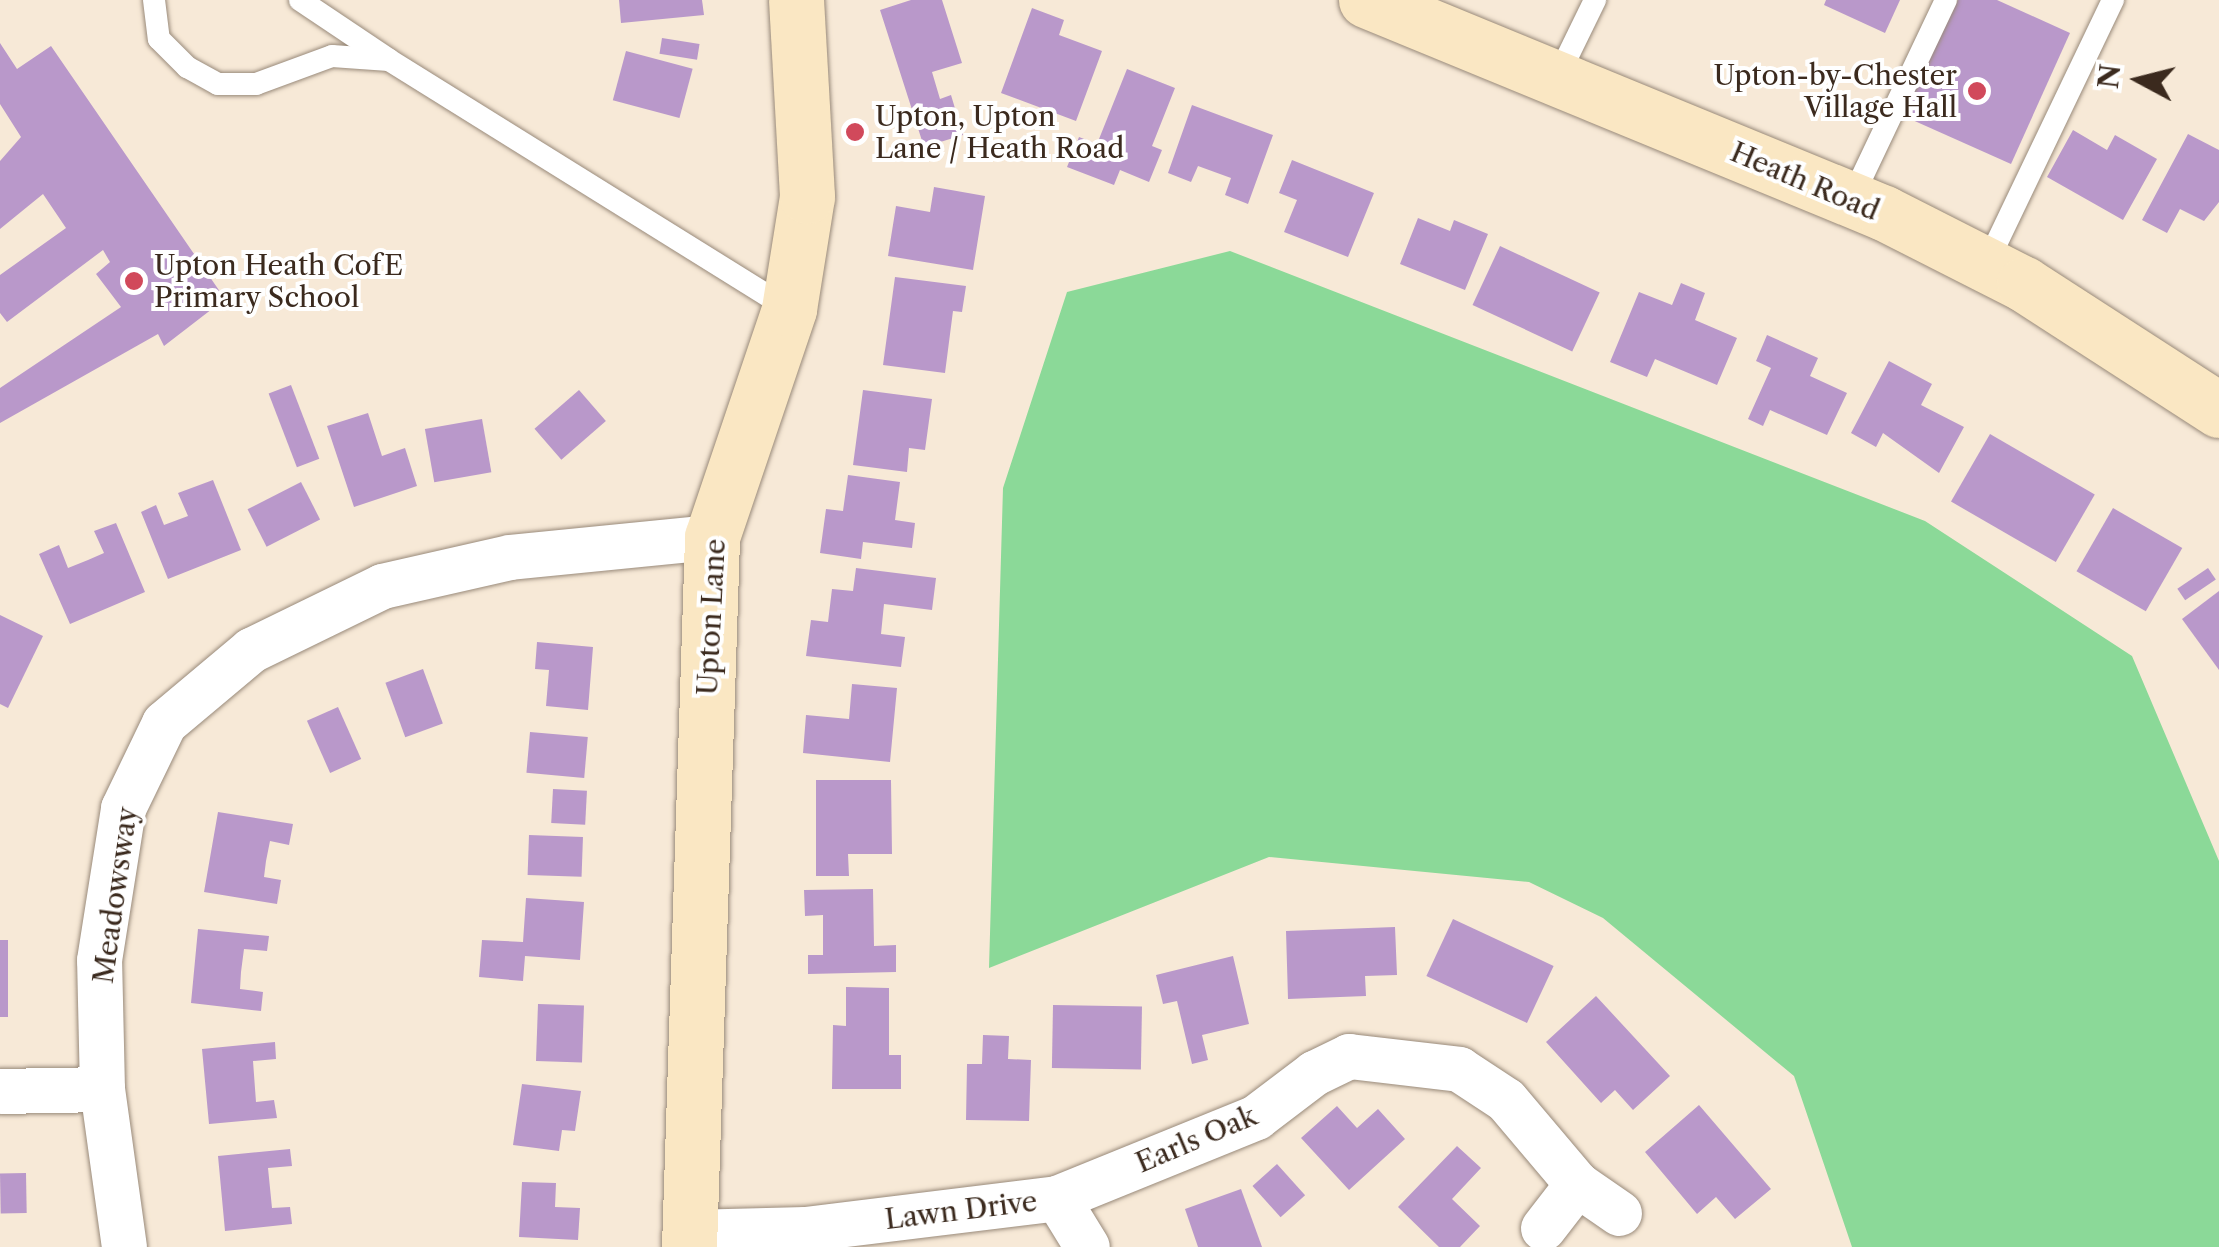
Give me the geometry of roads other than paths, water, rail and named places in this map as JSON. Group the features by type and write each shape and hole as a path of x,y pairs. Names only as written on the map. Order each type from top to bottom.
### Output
{"street":[{"name":"Upton Lane","path":"689,1240 712,537 789,309 807,196 796,0"},
{"name":"Heath Road","path":"1366,0 1851,200 1986,264 2219,410"},
{"name":"Meadowsway","path":"124,1247 102,1089 99,960 123,808 164,723 251,650 382,586 510,556 712,537"},
{"name":"Earls Oak","path":"1057,1198 1256,1117 1314,1073 1349,1056 1459,1070 1506,1100 1577,1184 1619,1212"},
{"path":"0,1091 102,1089"},
{"path":"1543,1228 1577,1184"},
{"name":"Lawn Drive","path":"689,1240 1057,1198 1087,1247"}],"lane":[{"path":"154,0 159,39 187,67 218,84 256,84 332,56 390,60"},
{"path":"300,0 789,309"},
{"path":"1556,81 1594,0"},
{"path":"1851,200 1946,0"},
{"path":"1986,264 2114,0"}],"place":[{"name":"Upton-by-Chester Village Hall","path":"1977,91"},
{"name":"Upton, Upton Lane / Heath Road","path":"855,132"},
{"name":"Upton Heath CofE Primary School","path":"134,281"}]}
